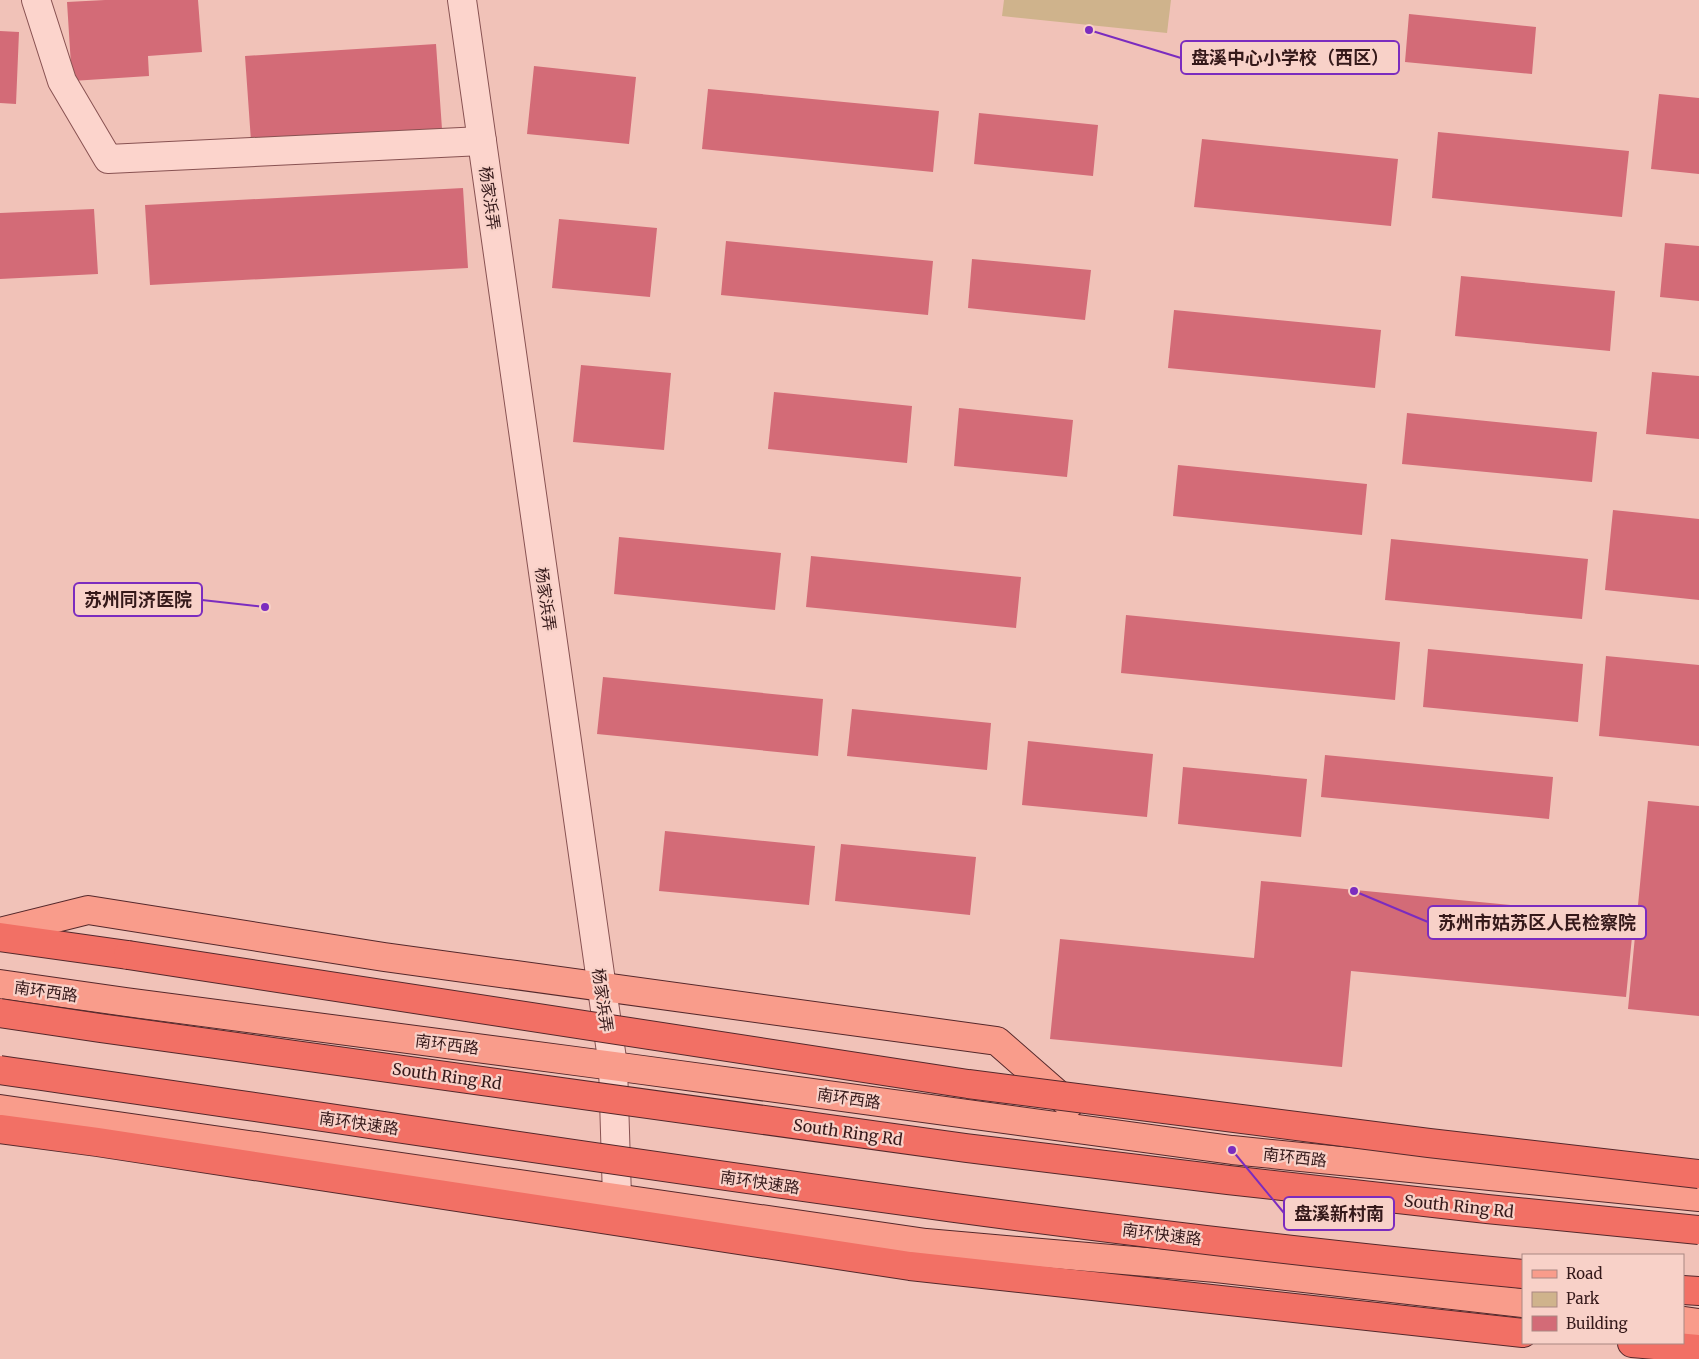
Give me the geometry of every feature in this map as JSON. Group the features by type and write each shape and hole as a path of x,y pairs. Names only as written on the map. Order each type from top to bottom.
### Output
{"highway":[{"path":"0,937 968,1084 1429,1143 1699,1174"},
{"name":"South Ring Rd","path":"0,1013 966,1148 1478,1208 1699,1230"},
{"name":"南环快速路","path":"0,1070 694,1173 1218,1241 1522,1274"},
{"path":"0,1129 97,1142 910,1266 1522,1333"},
{"path":"1684,1290 1699,1291"},
{"path":"1643,1344 1699,1349"}],"main road":[{"path":"0,932 88,910 384,957 997,1041 1103,1133"},
{"name":"南环西路","path":"0,984 1232,1150 1699,1197"},
{"path":"0,1110 926,1242 1216,1268 1522,1303"},
{"path":"1684,1321 1699,1323"}],"street":[{"path":"36,0 62,81 108,159 482,141"},
{"name":"杨家浜弄","path":"462,0 613,1066 617,1198"}],"green space":[{"path":"1004,0 1171,0 1167,33 1002,16"}],"building":[{"path":"198,0 202,52 148,56 149,76 72,81 67,2"},
{"path":"1409,14 1536,27 1532,74 1405,62"},
{"path":"0,31 19,32 16,104 0,103"},
{"path":"436,44 442,129 251,141 245,56"},
{"path":"534,66 636,77 629,144 527,134"},
{"path":"708,89 939,111 933,172 702,149"},
{"path":"1659,94 1699,98 1699,174 1651,169"},
{"path":"979,113 1098,125 1093,176 974,164"},
{"path":"1438,132 1629,151 1622,217 1432,198"},
{"path":"1202,139 1398,159 1391,226 1194,207"},
{"path":"463,188 468,268 150,285 145,205"},
{"path":"94,209 98,274 0,279 0,213"},
{"path":"559,219 657,228 650,297 552,288"},
{"path":"726,241 933,261 928,315 721,295"},
{"path":"1665,243 1699,246 1699,301 1660,297"},
{"path":"972,259 1091,270 1085,320 968,308"},
{"path":"1461,276 1615,291 1610,351 1455,336"},
{"path":"1174,310 1381,330 1375,388 1168,368"},
{"path":"581,365 671,373 664,450 573,442"},
{"path":"1652,372 1699,376 1699,439 1646,434"},
{"path":"774,392 912,406 907,463 768,449"},
{"path":"959,408 1073,420 1067,477 954,466"},
{"path":"1407,413 1597,432 1592,482 1402,464"},
{"path":"1178,465 1367,484 1362,535 1173,516"},
{"path":"1613,510 1699,519 1699,600 1605,590"},
{"path":"619,537 781,553 775,610 614,594"},
{"path":"1391,539 1588,559 1582,619 1385,600"},
{"path":"811,556 1021,577 1016,628 806,607"},
{"path":"1126,615 1400,642 1395,700 1121,673"},
{"path":"1428,649 1583,664 1578,722 1423,707"},
{"path":"1606,656 1699,665 1699,746 1599,736"},
{"path":"603,677 823,699 818,756 597,734"},
{"path":"852,709 991,723 987,770 847,756"},
{"path":"1028,741 1153,754 1147,817 1022,805"},
{"path":"1325,755 1553,777 1549,819 1321,797"},
{"path":"1183,767 1307,779 1301,837 1178,824"},
{"path":"1648,801 1699,806 1699,1016 1628,1009"},
{"path":"665,831 815,846 809,905 659,891"},
{"path":"841,844 976,857 970,915 835,901"},
{"path":"1261,881 1634,917 1626,997 1351,971 1342,1067 1050,1039 1060,939 1254,958"}],"place":[{"name":"盘溪中心小学校（西区）","path":"1089,30"},
{"name":"苏州同济医院","path":"265,607"},
{"name":"苏州市姑苏区人民检察院","path":"1354,891"},
{"name":"盘溪新村南","path":"1232,1150"}]}
